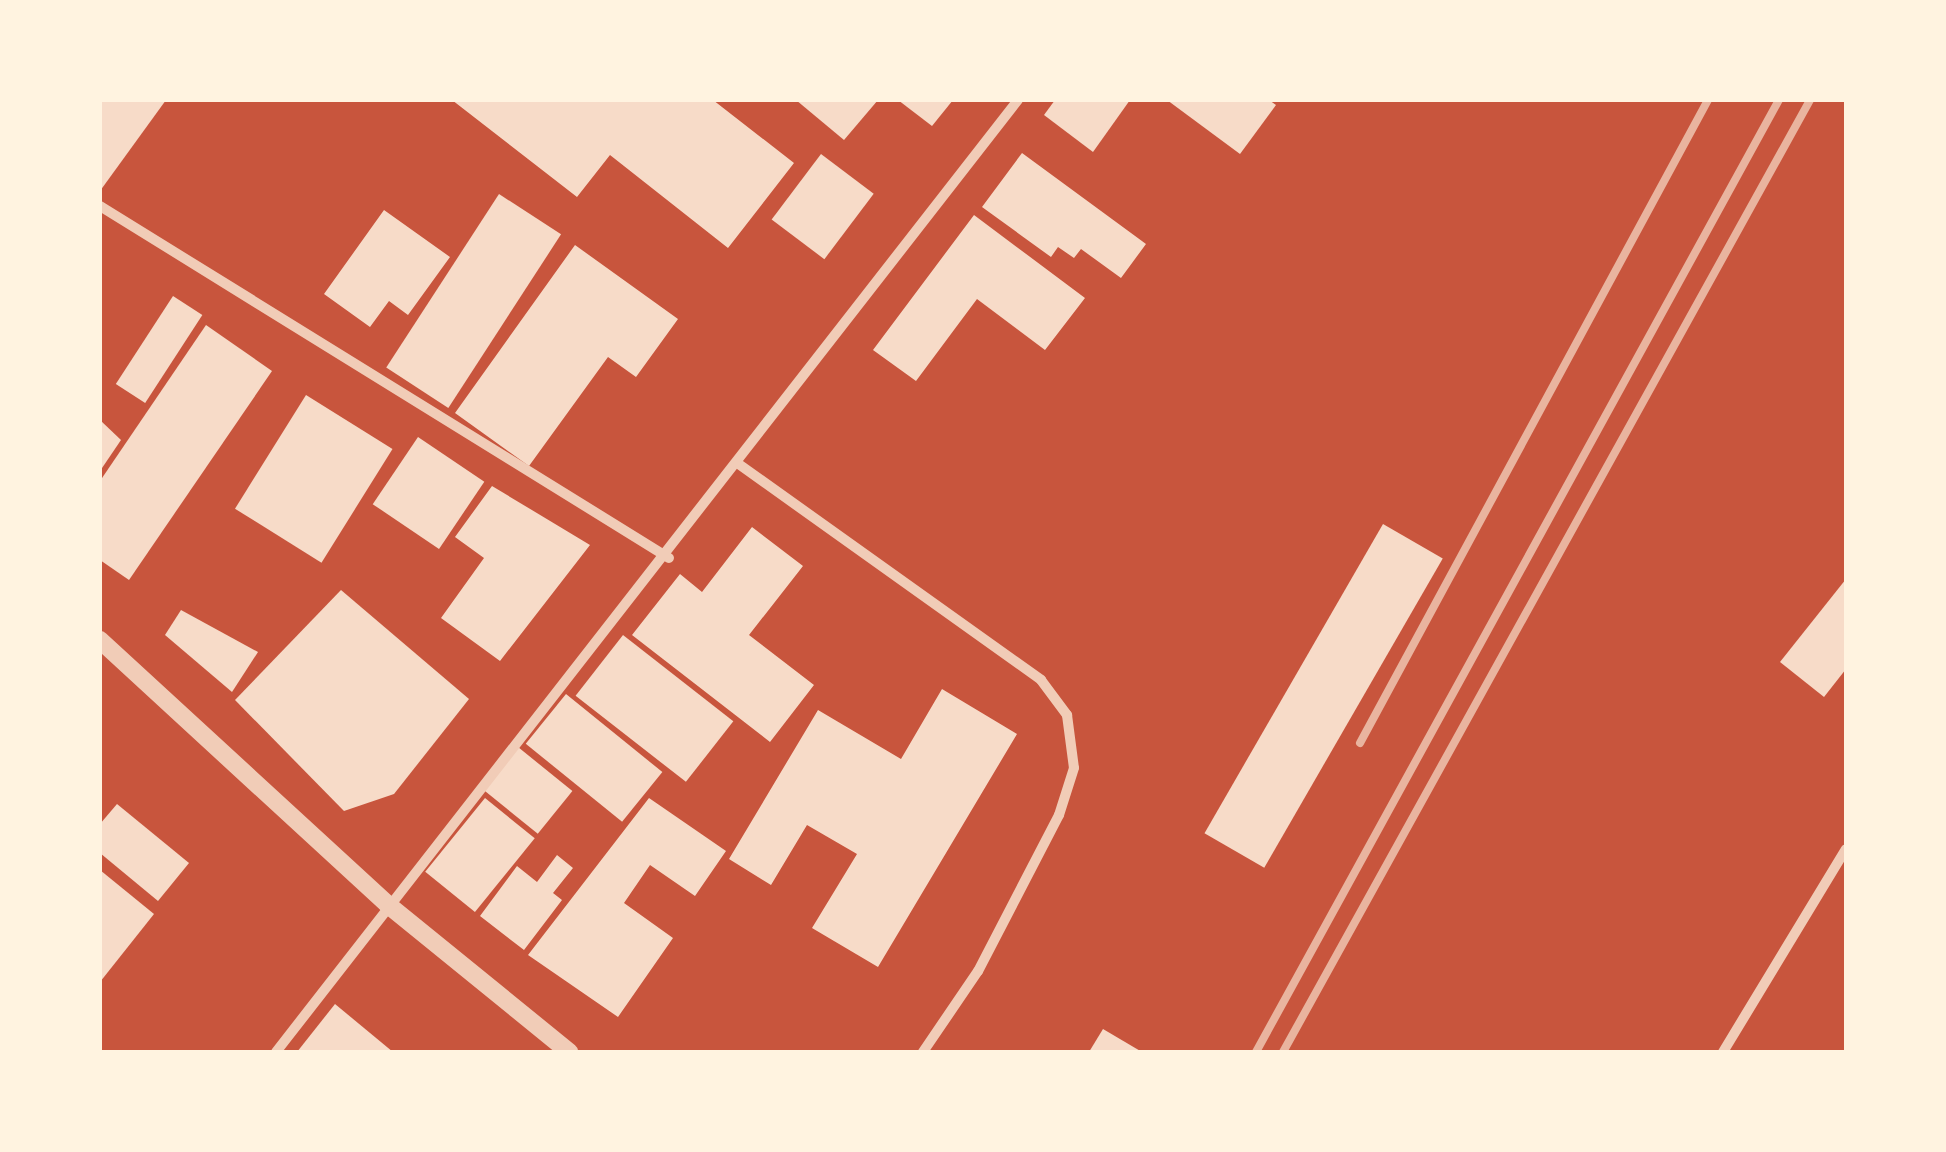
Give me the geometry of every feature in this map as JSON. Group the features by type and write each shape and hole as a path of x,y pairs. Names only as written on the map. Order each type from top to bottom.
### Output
{"street":[{"path":"276,1052 387,904 669,558 1018,100"},
{"path":"100,206 669,558"},
{"path":"740,465 1041,680 1068,715 1074,768 1059,815 978,971 923,1052"},
{"path":"100,640 387,904 568,1052"},
{"path":"1722,1052 1846,849"}],"building":[{"path":"100,100 166,100 100,191"},
{"path":"452,100 713,100 794,163 728,248 610,155 577,197"},
{"path":"796,100 878,100 844,140"},
{"path":"898,100 953,100 932,126"},
{"path":"1055,100 1130,100 1093,152 1044,115"},
{"path":"1167,100 1269,100 1276,105 1240,154"},
{"path":"1022,153 1146,244 1121,278 1081,249 1074,258 1058,247 1051,257 982,207"},
{"path":"821,154 874,194 824,259 772,219"},
{"path":"499,194 561,234 448,408 386,368"},
{"path":"384,210 450,257 408,315 389,301 370,327 324,294"},
{"path":"974,215 1085,298 1045,350 977,299 916,381 873,350"},
{"path":"575,245 678,319 636,377 608,357 529,466 455,413"},
{"path":"173,296 202,315 145,403 116,384"},
{"path":"206,325 272,371 129,580 100,560 100,481"},
{"path":"306,395 393,449 321,563 235,509"},
{"path":"100,420 121,440 100,471"},
{"path":"418,437 484,482 439,549 373,504"},
{"path":"492,486 590,545 500,661 441,618 484,558 455,537"},
{"path":"1383,524 1443,558 1264,868 1204,833"},
{"path":"752,527 803,566 749,635 814,685 770,742 632,635 680,574 702,592"},
{"path":"1846,579 1846,669 1824,697 1780,662"},
{"path":"341,590 469,699 394,794 344,811 235,700"},
{"path":"181,610 258,652 232,692 165,635"},
{"path":"623,635 733,721 686,782 576,696"},
{"path":"942,689 1017,734 878,967 812,928 857,854 807,825 771,885 729,859 818,710 901,759"},
{"path":"566,694 662,772 622,822 526,744"},
{"path":"518,747 572,791 538,834 483,790"},
{"path":"485,798 535,838 475,912 425,872"},
{"path":"649,798 726,851 695,896 650,865 624,903 673,938 618,1017 528,955"},
{"path":"117,804 189,863 158,901 100,853 100,824"},
{"path":"557,855 573,868 553,893 562,900 524,950 480,916 517,866 537,882"},
{"path":"100,870 154,914 100,982"},
{"path":"335,1004 393,1052 297,1052"},
{"path":"1103,1029 1142,1052 1089,1052"}],"railway":[{"path":"1360,743 1708,100"},
{"path":"1256,1052 1779,100"},
{"path":"1283,1052 1810,100"}]}
